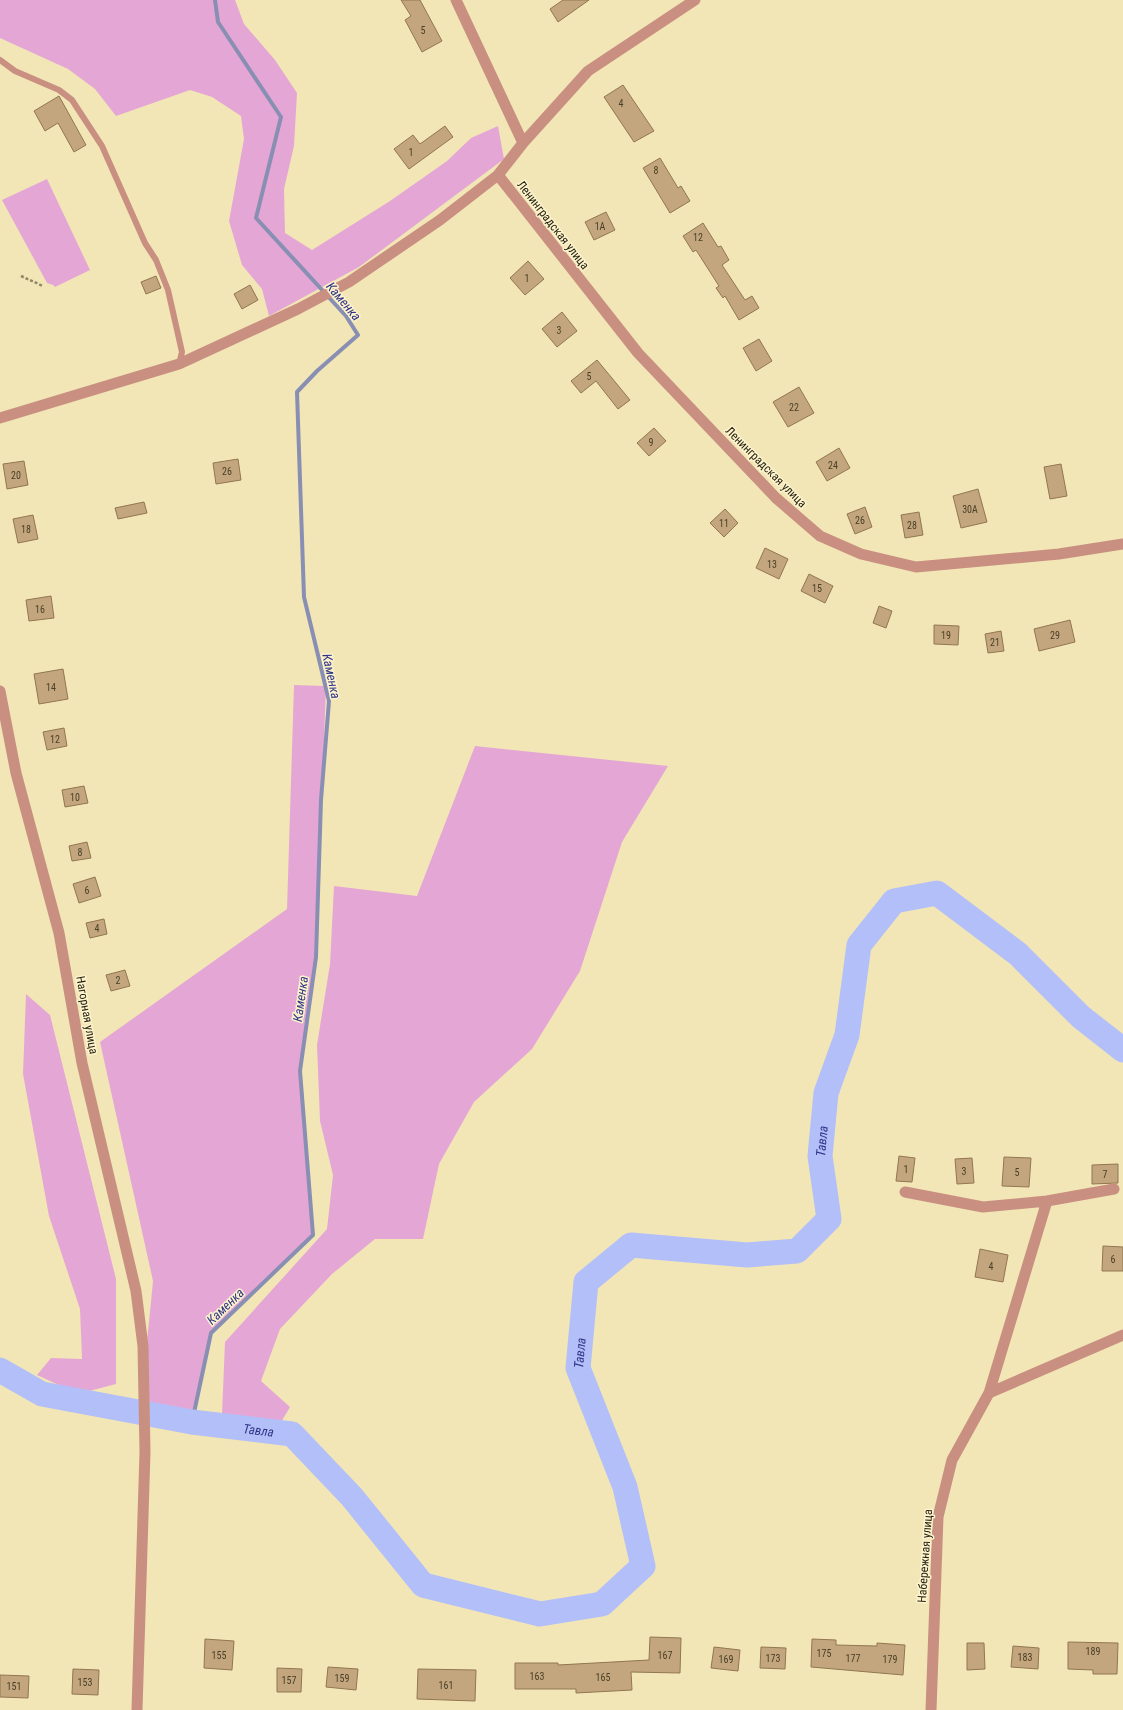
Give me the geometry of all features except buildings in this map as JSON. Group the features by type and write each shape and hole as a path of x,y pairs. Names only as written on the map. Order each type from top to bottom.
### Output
{"street":[{"path":"456,0 524,143"},
{"path":"0,418 179,364 298,309 349,282 440,220 498,175 588,70 695,0"},
{"name":"Ленинградская улица","path":"498,175 638,353 776,498 820,536 861,554 916,567 1059,554 1123,544"},
{"name":"Нагорная улица","path":"0,690 16,773 59,933 82,1063 136,1291 143,1346 145,1452 137,1710"},
{"path":"905,1192 983,1207 1047,1201 1114,1189"},
{"name":"Набережная улица","path":"931,1710 938,1517 952,1460 989,1393 1047,1201"},
{"path":"989,1393 1123,1334"}],"lane":[{"path":"0,60 15,72 59,90 72,100 102,146 145,242 156,260 168,290 182,352 179,364"}],"path":[{"path":"21,276 43,286"}],"shaded area":[{"path":"0,0 235,0 244,24 275,60 297,93 294,146 284,189 285,233 312,250 390,201 447,161 471,138 498,126 504,159 359,267 269,316 262,289 242,265 229,221 244,139 241,116 212,97 190,90 116,116 95,89 68,69 0,38"},
{"path":"47,179 90,270 55,287 47,283 2,200"},
{"path":"294,685 326,686 316,957 300,1071 313,1235 211,1333 192,1422 140,1413 153,1281 100,1042 287,909"},
{"path":"475,746 668,766 622,842 580,971 532,1049 474,1102 439,1164 423,1239 375,1239 332,1274 280,1329 261,1381 290,1407 280,1424 222,1414 225,1342 327,1229 333,1175 320,1121 317,1045 330,964 334,886 417,896"},
{"path":"26,994 50,1015 116,1279 116,1384 78,1394 37,1375 51,1358 82,1359 80,1309 49,1216 23,1074"}],"waterway":[{"name":"Каменка","path":"192,1422 211,1333 313,1235 300,1071 316,957 321,800 329,701 304,597 297,392 317,371 358,335 346,316 256,218 281,117 218,22 215,0"},
{"name":"Тавла","path":"0,1370 42,1394 192,1422 292,1434 352,1497 423,1585 540,1614 602,1604 643,1566 625,1487 578,1368 586,1282 631,1245 747,1255 797,1251 829,1219 820,1156 826,1093 847,1035 859,945 894,901 937,893 1018,954 1081,1017 1123,1050"}]}
